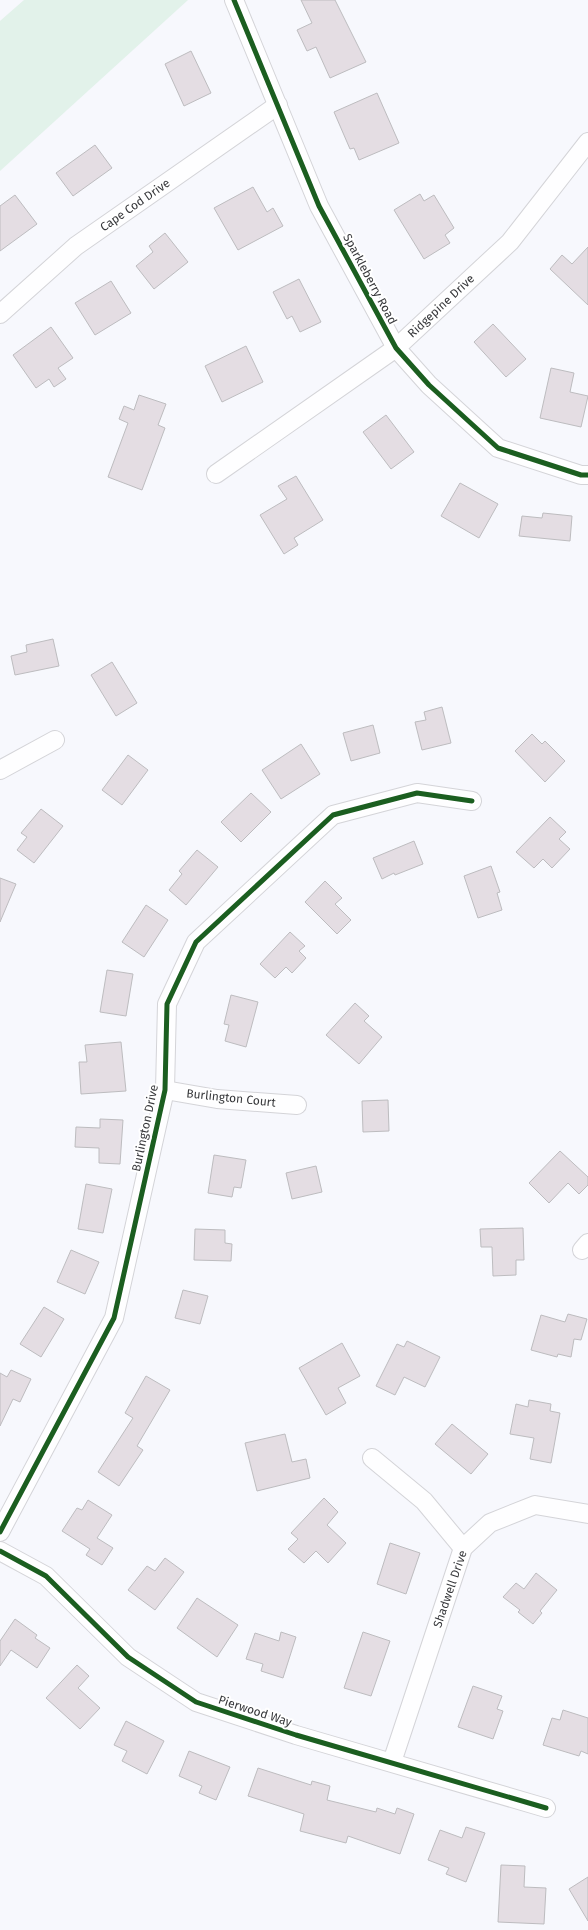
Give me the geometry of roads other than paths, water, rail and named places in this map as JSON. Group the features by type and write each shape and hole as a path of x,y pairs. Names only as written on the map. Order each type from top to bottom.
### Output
{"street":[{"name":"Sparkleberry Road","path":"234,0 319,206 396,348 428,385 498,448 581,475 588,475"},
{"name":"Cape Cod Drive","path":"0,314 76,246 278,105"},
{"name":"Ridgepine Drive","path":"216,474 396,348 510,242 588,142"},
{"path":"0,770 55,740"},
{"name":"Burlington Drive","path":"0,1532 114,1318 165,1090 167,1004 196,942 333,815 417,793 472,801"},
{"name":"Burlington Court","path":"165,1090 217,1099 297,1105"},
{"path":"372,1458 424,1502 463,1548"},
{"name":"Shadwell Drive","path":"392,1762 463,1548 490,1523 536,1505 588,1514"},
{"name":"Pierwood Way","path":"0,1551 46,1576 128,1657 196,1702 296,1735 546,1808"}]}
